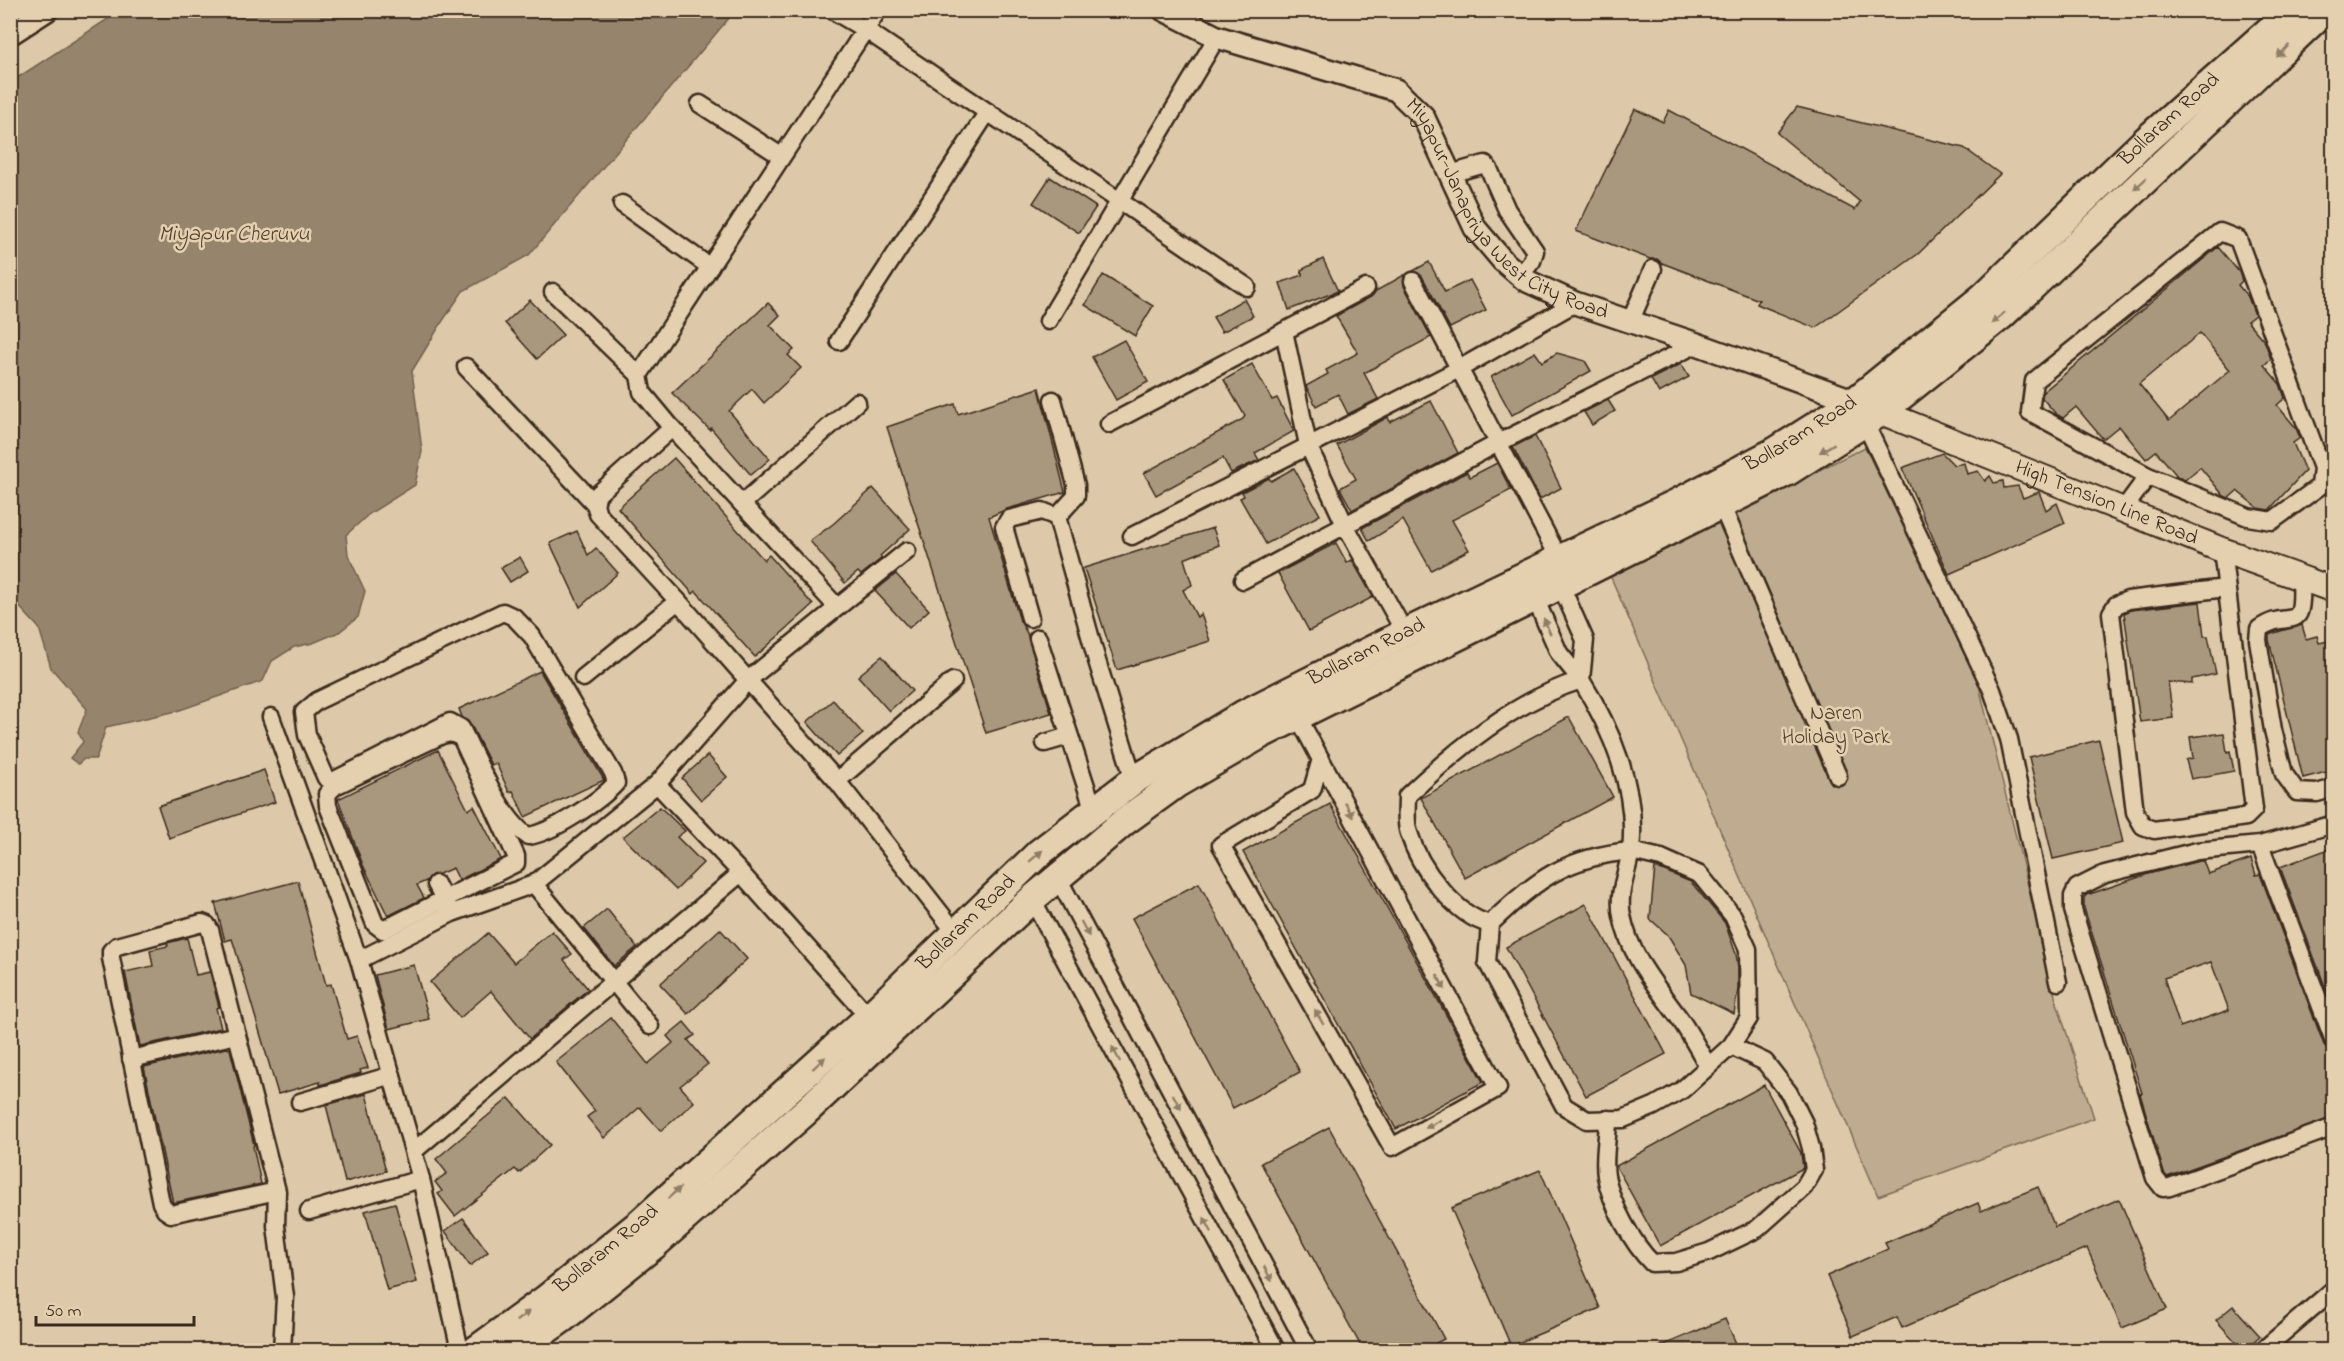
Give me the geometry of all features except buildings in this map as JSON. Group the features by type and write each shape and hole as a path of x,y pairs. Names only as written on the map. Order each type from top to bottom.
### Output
{"main road":[{"name":"Bollaram Road","path":"518,1350 562,1320 653,1246 805,1112 1032,899 1125,821 1176,784 1298,717 1535,598 1560,573 1677,503 1776,451 1867,412 2144,142 2292,10"},
{"name":"Bollaram Road","path":"476,1350 546,1299 639,1224 869,1017 1039,853 1134,780 1244,714 1405,633 1560,573 1721,504 1787,472 2001,316 2325,10"},
{"name":"High Tension Line Road","path":"1867,412 2222,550 2334,590"}],"street":[{"path":"10,34 47,10"},
{"path":"832,10 866,30 1247,287"},
{"path":"639,375 878,10"},
{"name":"Miyapur-Janapriya West City Road","path":"1164,10 1217,37 1396,90 1424,116 1475,228 1503,261 1520,276 1575,303 1697,344 1867,412"},
{"path":"1048,321 1217,37"},
{"path":"700,104 781,156"},
{"path":"839,341 987,113"},
{"path":"1450,174 1485,164 1489,169 1507,210 1535,251 1532,261 1520,276"},
{"path":"622,204 710,267"},
{"path":"2220,232 2238,239 2322,468 2320,486 2272,521 2248,517 2148,476 2030,412 2034,381 2220,232"},
{"path":"1630,322 1653,269"},
{"path":"1413,281 1498,442 1560,573 1585,640 1581,680"},
{"path":"1109,424 1366,288"},
{"path":"553,292 639,375 642,392 672,428 837,608"},
{"path":"1132,537 1459,369 1575,303"},
{"path":"1284,331 1308,445 1345,525 1405,633"},
{"path":"1242,580 1498,442 1697,344"},
{"path":"466,367 595,504 598,514 837,781 956,933"},
{"path":"1053,400 1076,485 1076,496 1057,517"},
{"path":"742,504 857,402"},
{"path":"1867,412 1996,699 2009,739 2058,982"},
{"path":"595,504 598,494 672,428"},
{"path":"2123,510 2148,476"},
{"path":"1721,504 1838,776"},
{"path":"1030,618 1004,527 1009,519 1042,511 1057,517"},
{"path":"1057,517 1097,661 1134,780"},
{"path":"359,960 448,907 516,863 516,856 461,737 451,733 442,735 335,786 327,794 328,806 375,924 383,930 448,907 534,884 657,784 748,680 907,550"},
{"path":"2222,550 2254,809 2246,817 2154,830 2143,826 2135,812 2111,613 2115,605 2127,600 2226,588"},
{"path":"2301,578 2303,604 2299,614 2290,620 2267,623 2259,629 2258,640 2273,730 2284,774 2297,792 2317,793 2334,788"},
{"path":"1535,598 1559,653 1581,680 1598,707 1618,752 1633,822 1631,850 1621,891 1621,914 1629,945 1651,982 1678,1016 1708,1066"},
{"path":"584,678 678,601"},
{"path":"616,783 606,794 569,818 535,835 528,836 503,809 461,728 450,722 333,780 326,778 307,735 304,712 317,700 503,612 514,617 532,636 613,773 616,783 633,804"},
{"path":"1038,638 1094,811"},
{"path":"1490,924 1480,921 1457,905 1428,874 1408,832 1407,796 1441,764 1508,714 1554,689 1581,680"},
{"path":"837,781 953,681"},
{"path":"271,717 359,960 414,1151 460,1350"},
{"path":"1298,717 1321,759 1498,1089 1392,1147 1221,845 1312,790 1321,759"},
{"path":"1045,743 1069,736"},
{"path":"657,784 741,873 869,1017"},
{"path":"569,818 584,843"},
{"path":"2334,824 2260,845 2197,850 2105,874 2077,888 2073,896 2073,910 2155,1178 2163,1188 2334,1127"},
{"path":"2260,845 2334,1041"},
{"path":"1631,850 1661,858 1700,875 1733,916 1748,949 1749,1018 1731,1046 1682,1090 1654,1106 1623,1119 1587,1120 1564,1106 1487,962 1490,924 1518,896 1545,876 1603,853 1631,850"},
{"path":"414,1151 741,873"},
{"path":"1058,878 1309,1350"},
{"path":"436,884 448,907"},
{"path":"534,884 650,1026"},
{"path":"1032,899 1276,1350"},
{"path":"277,1191 171,1214 165,1210 161,1203 111,951 117,945 202,923 210,930 277,1191 276,1226 285,1297 282,1350"},
{"path":"131,1059 237,1035"},
{"path":"1608,1119 1606,1175 1619,1212 1637,1248 1652,1263 1676,1262 1709,1252 1757,1229 1804,1187 1814,1170 1811,1148 1804,1123 1789,1094 1765,1062 1731,1046"},
{"path":"300,1102 392,1075"},
{"path":"309,1211 421,1179"},
{"path":"2263,1350 2334,1289"}],"green space":[{"name":"Naren Holiday Park","path":"1865,447 1978,682 2056,1000 2094,1118 1878,1196 1610,575"}],"water":[{"name":"Miyapur Cheruvu","path":"120,11 735,11 529,255 463,291 442,322 412,371 422,451 415,485 369,514 346,535 348,555 365,591 358,617 339,632 313,643 294,647 272,661 263,681 177,711 106,727 96,759 84,759 78,764 70,758 83,742 78,732 87,709 51,668 39,628 16,603 11,602 11,82"}]}
